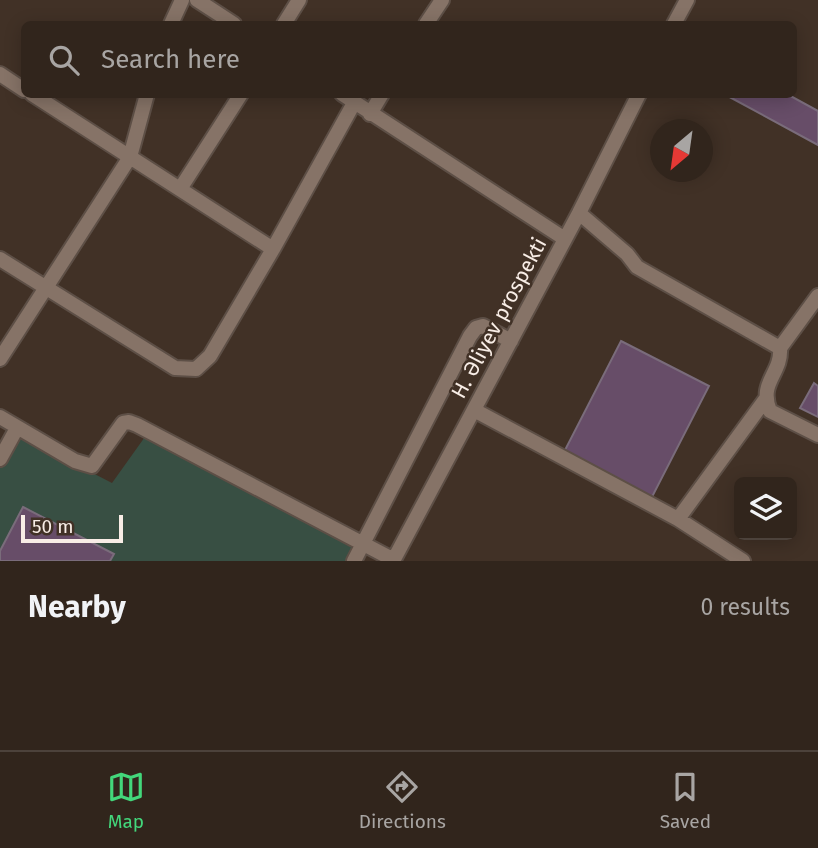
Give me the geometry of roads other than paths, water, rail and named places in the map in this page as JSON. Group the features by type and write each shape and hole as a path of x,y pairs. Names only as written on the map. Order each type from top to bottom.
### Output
{"street":[{"path":"172,21 182,0"},
{"path":"197,0 229,21"},
{"path":"286,21 299,0"},
{"path":"428,21 442,0"},
{"path":"676,21 687,0"},
{"path":"0,74 21,88"},
{"path":"38,98 273,249"},
{"path":"0,359 48,289 130,157 147,98"},
{"path":"180,189 237,98"},
{"path":"370,114 380,98"},
{"name":"H. Əliyev prospekti","path":"393,561 579,213 637,98"},
{"path":"0,259 175,368 196,369 210,356 273,249 348,99 565,239"},
{"path":"579,213 627,254 637,267 780,348"},
{"path":"818,296 780,348 781,358 766,390 765,400 769,411 818,435"},
{"path":"354,561 470,336 476,328 483,326 511,341"},
{"path":"678,519 765,400"},
{"path":"474,410 678,519 743,561"},
{"path":"0,417 88,466 92,466 123,423 129,422 393,561"},
{"path":"0,458 17,428"}]}
